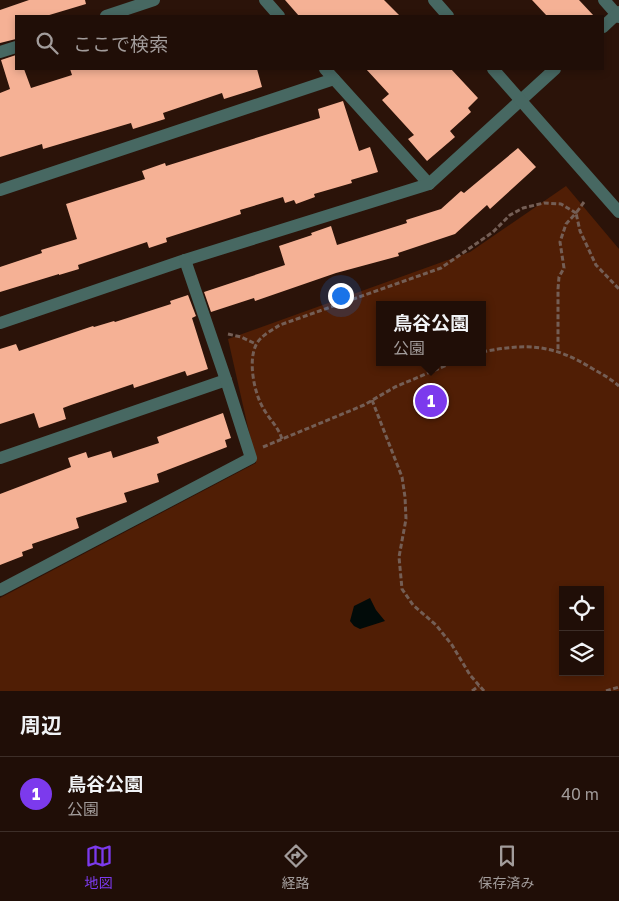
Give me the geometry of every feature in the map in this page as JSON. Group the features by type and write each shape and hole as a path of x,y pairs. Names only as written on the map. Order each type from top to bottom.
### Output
{"street":[{"path":"109,15 154,0"},
{"path":"265,0 278,15"},
{"path":"434,0 447,15"},
{"path":"604,0 618,15 604,26"},
{"path":"0,52 15,47"},
{"path":"326,70 429,184"},
{"path":"494,70 619,212"},
{"path":"0,323 185,260 429,184 554,70"},
{"path":"0,190 334,79"},
{"path":"0,590 250,458 226,380 185,260"},
{"path":"0,458 226,380"}],"path":[{"path":"558,351 558,289 559,277 564,268 560,242 566,224 584,202"},
{"path":"282,439 279,430 270,419 256,392 253,359 256,344 267,333 280,325 441,268 493,232 510,215 523,208 544,203 561,204 576,213 580,231 596,265 619,289"},
{"path":"212,338 228,334 241,337 256,344"},
{"path":"486,351 511,346 538,347 558,351 583,362 619,386"},
{"path":"249,453 372,400 395,387 445,366"},
{"path":"372,400 402,477 406,519 398,558 402,589 413,605 436,625 484,691"},
{"path":"472,691 479,686"},
{"path":"606,691 619,687"}],"shaded area":[{"path":"566,186 619,249 619,691 0,691 0,598 256,463 228,339 470,252"},
{"path":"370,598 376,610 385,621 360,629 350,621 354,606"}],"building":[{"path":"29,0 85,0 86,4 49,15 15,15 15,39 0,43 0,10"},
{"path":"285,0 384,0 399,15 298,15"},
{"path":"532,0 579,0 593,15 546,15"},
{"path":"15,55 15,70 24,70 31,88 72,75 70,70 257,70 262,87 224,99 222,93 163,113 165,119 133,129 131,123 43,149 42,144 0,157 0,93 10,89 1,60"},
{"path":"367,70 452,70 478,98 468,108 471,112 450,131 455,137 427,161 408,139 414,135 382,100 389,94"},
{"path":"343,101 359,151 370,147 378,172 351,180 352,183 314,194 315,197 296,204 294,200 285,203 283,197 240,210 241,214 166,238 167,242 149,248 147,242 78,265 79,269 0,292 0,267 42,253 41,250 77,239 66,204 145,179 142,171 165,163 166,166 320,118 318,109"},
{"path":"518,148 536,167 490,209 487,205 455,234 398,253 399,256 336,273 255,301 254,298 211,312 204,292 285,265 279,246 312,235 311,233 331,226 337,245 407,223 406,220 441,209 461,191 464,193"},
{"path":"188,295 196,316 192,318 208,369 187,376 185,371 134,388 133,384 71,405 63,408 66,419 39,428 34,413 0,424 0,349 16,344 19,351 93,326 115,322 171,304 170,301"},
{"path":"223,413 231,438 225,440 227,447 157,474 159,482 124,493 127,502 76,518 79,528 32,544 33,548 22,552 23,556 0,565 0,494 71,467 68,458 86,452 88,458 111,451 113,458 159,443 157,437"}],"place":[{"name":"鳥谷公園","path":"431,401"}]}
